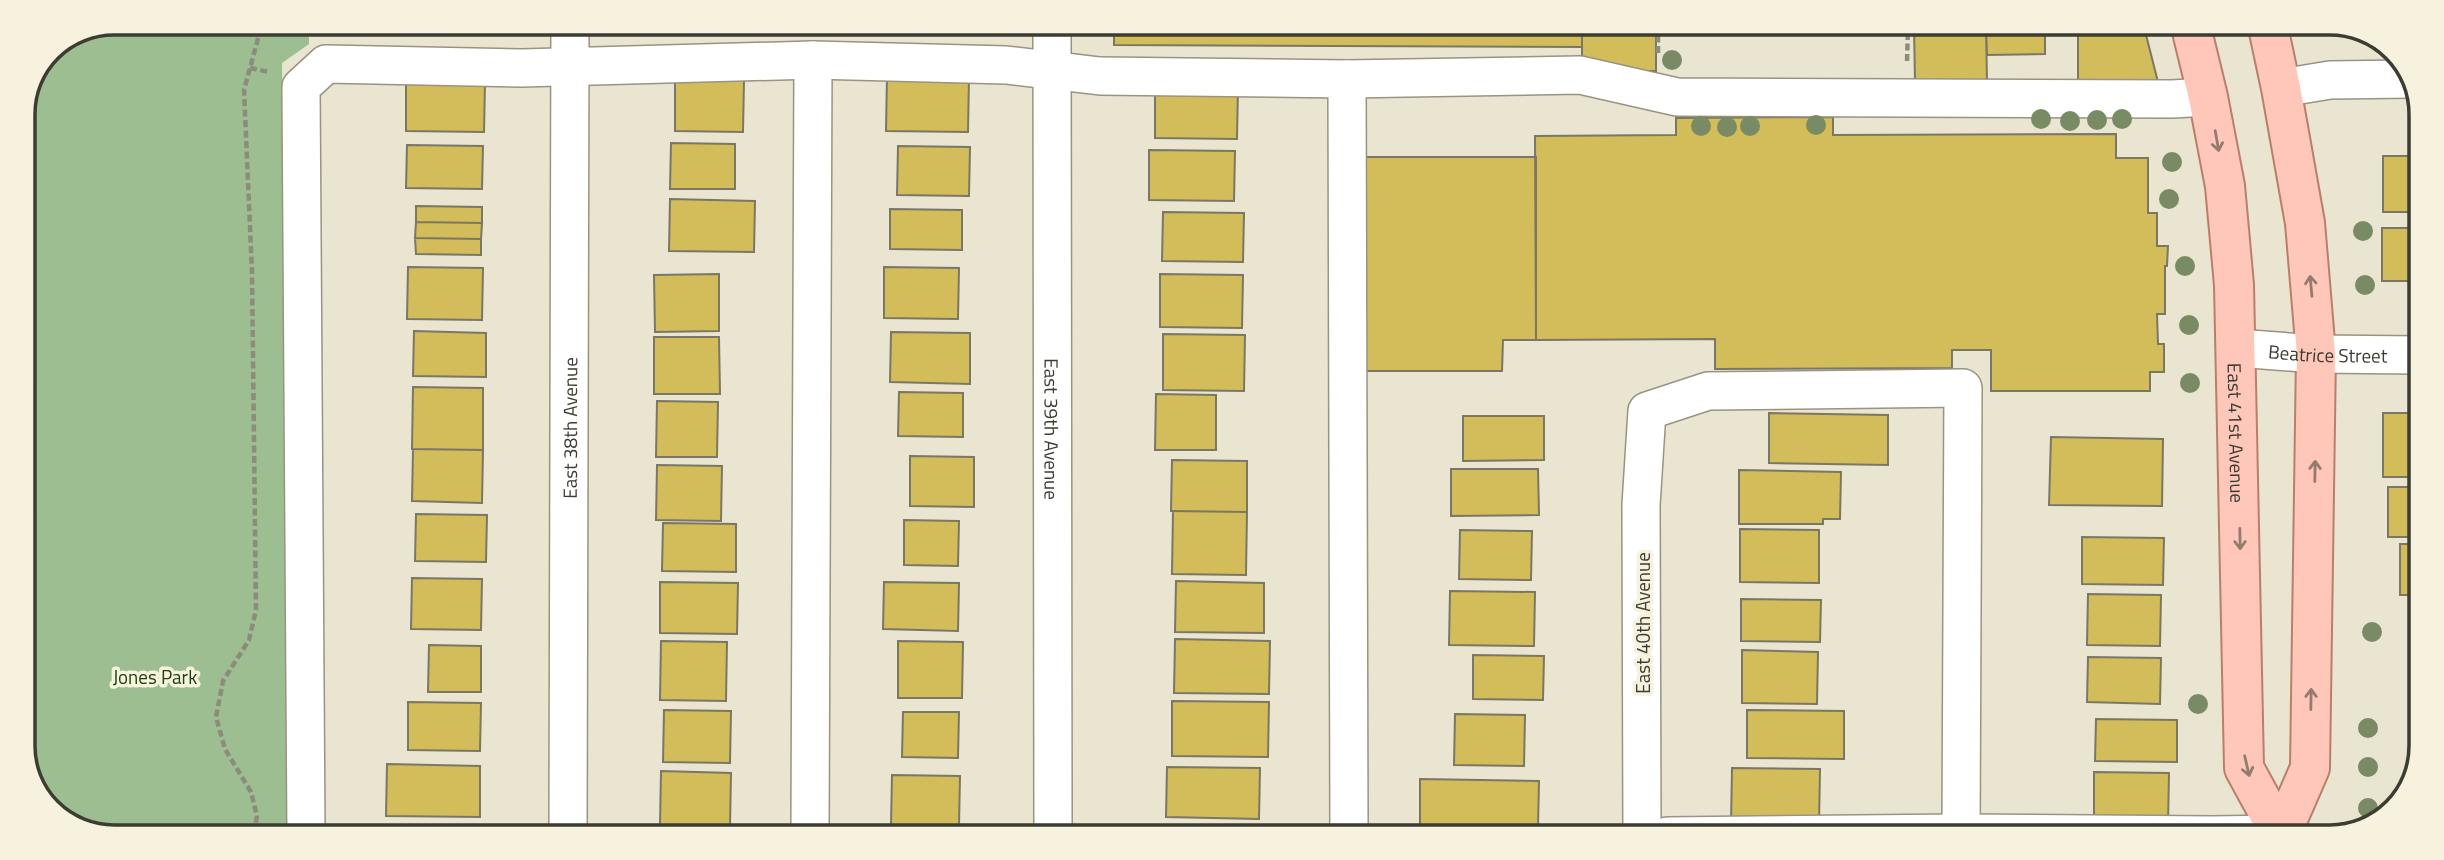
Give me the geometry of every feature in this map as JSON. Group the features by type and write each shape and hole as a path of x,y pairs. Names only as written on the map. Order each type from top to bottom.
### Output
{"main road":[{"name":"East 41st Avenue","path":"2192,35 2208,97 2225,186 2234,285 2244,768 2274,825"},
{"path":"2270,35 2305,223 2316,354 2310,768 2285,825"}],"street":[{"name":"East 38th Avenue","path":"568,825 570,35"},
{"name":"East 39th Avenue","path":"1052,35 1053,825"},
{"path":"810,825 813,60"},
{"path":"306,825 301,86 326,64 570,67 813,60 1006,65 1100,76 1347,79 1580,75 1677,97 2208,97"},
{"path":"1347,79 1349,825"},
{"path":"2281,88 2330,80 2401,79"},
{"name":"Beatrice Street","path":"2237,348 2316,354 2409,355"},
{"name":"East 40th Avenue","path":"1643,825 1641,505 1647,411 1709,391 1963,388 1961,825"}],"path":[{"path":"255,825 257,816 251,792 225,749 216,716 223,681 249,640 256,610 252,285 244,90 259,35"},
{"path":"1658,35 1658,66"},
{"path":"1908,35 1908,68"}],"green space":[{"name":"Jones Park","path":"309,35 309,44 282,63 288,825 114,825 89,821 66,809 51,794 41,776 35,751 37,99 48,70 58,58 70,48 99,37"}],"building":[{"path":"1114,35 1582,35 1582,47 1114,45"},
{"path":"1582,35 1656,35 1656,71 1632,71 1582,63"},
{"path":"1914,35 1986,35 1987,82 1915,82"},
{"path":"1986,35 2045,35 2045,54 1987,55"},
{"path":"2078,35 2146,35 2158,82 2078,82"},
{"path":"887,75 969,77 968,132 886,131"},
{"path":"675,80 744,80 743,132 675,131"},
{"path":"406,81 485,82 484,132 406,131"},
{"path":"1155,85 1238,86 1237,139 1155,138"},
{"path":"1833,117 1833,135 2116,134 2116,158 2148,158 2148,213 2157,213 2157,246 2168,246 2165,266 2165,314 2157,314 2158,344 2164,344 2164,372 2150,372 2150,391 1991,391 1991,350 1952,350 1952,368 1715,369 1715,339 1536,340 1535,136 1676,135 1676,118"},
{"path":"671,143 735,144 735,189 670,189"},
{"path":"407,145 483,146 482,189 406,188"},
{"path":"898,146 970,147 969,196 897,195"},
{"path":"1149,150 1235,151 1234,201 1149,200"},
{"path":"2383,156 2409,156 2409,212 2383,212"},
{"path":"1365,157 1536,157 1536,340 1503,340 1502,371 1365,371"},
{"path":"670,199 755,201 754,252 669,251"},
{"path":"416,206 482,207 482,223 416,222"},
{"path":"890,209 962,210 962,250 890,249"},
{"path":"1163,212 1244,213 1243,262 1162,261"},
{"path":"416,222 482,223 481,239 415,238"},
{"path":"2382,228 2409,228 2409,281 2382,281"},
{"path":"415,238 481,239 481,255 416,254"},
{"path":"408,267 483,268 482,320 407,319"},
{"path":"884,267 959,268 958,319 884,318"},
{"path":"719,274 719,331 655,332 654,275"},
{"path":"1160,274 1243,275 1242,328 1160,327"},
{"path":"414,331 486,333 486,377 413,376"},
{"path":"891,332 970,333 970,384 890,382"},
{"path":"1163,334 1245,335 1244,391 1163,390"},
{"path":"654,337 719,337 720,394 654,394"},
{"path":"413,387 483,388 483,450 412,449"},
{"path":"899,392 963,393 963,437 898,436"},
{"path":"1156,394 1216,395 1216,450 1155,450"},
{"path":"657,401 718,402 717,457 656,457"},
{"path":"1769,413 1888,415 1888,465 1769,463"},
{"path":"2383,413 2409,413 2409,477 2383,477"},
{"path":"1463,416 1544,416 1544,460 1463,461"},
{"path":"2051,437 2163,439 2162,506 2049,505"},
{"path":"413,449 483,450 482,503 412,501"},
{"path":"910,456 974,457 974,507 910,506"},
{"path":"1172,460 1247,461 1247,512 1171,511"},
{"path":"657,465 722,466 721,521 656,520"},
{"path":"1451,469 1538,469 1539,515 1451,516"},
{"path":"1739,470 1841,472 1840,519 1823,519 1823,524 1739,524"},
{"path":"2388,487 2409,487 2409,537 2388,537"},
{"path":"1173,511 1247,512 1246,575 1172,574"},
{"path":"416,514 487,515 486,562 415,561"},
{"path":"904,520 959,521 958,566 904,565"},
{"path":"663,523 736,524 736,572 662,571"},
{"path":"1740,529 1819,530 1819,583 1740,582"},
{"path":"1460,530 1532,531 1531,580 1459,579"},
{"path":"2082,537 2164,538 2163,585 2082,584"},
{"path":"2400,544 2409,544 2409,595 2400,595"},
{"path":"412,578 482,579 481,630 411,629"},
{"path":"1176,581 1264,583 1264,633 1175,632"},
{"path":"660,582 738,583 737,634 660,633"},
{"path":"884,582 959,583 958,631 883,629"},
{"path":"1450,591 1535,592 1534,646 1449,645"},
{"path":"2088,594 2161,595 2160,646 2087,645"},
{"path":"1741,599 1821,600 1820,642 1741,641"},
{"path":"1175,639 1270,641 1269,694 1174,693"},
{"path":"661,641 727,642 726,701 660,700"},
{"path":"898,641 963,642 962,698 898,698"},
{"path":"429,645 481,646 481,692 428,692"},
{"path":"1742,650 1818,652 1817,704 1742,703"},
{"path":"1473,655 1544,656 1543,700 1473,699"},
{"path":"2088,657 2161,658 2160,704 2087,702"},
{"path":"1172,701 1269,702 1268,757 1172,756"},
{"path":"408,702 481,703 480,751 408,750"},
{"path":"664,710 731,711 730,763 663,762"},
{"path":"1747,710 1844,711 1844,759 1747,758"},
{"path":"903,712 959,712 958,758 902,757"},
{"path":"1455,714 1525,715 1524,766 1454,765"},
{"path":"2096,719 2177,720 2177,762 2095,761"},
{"path":"387,764 480,766 480,817 386,816"},
{"path":"1167,767 1260,768 1259,819 1166,817"},
{"path":"1732,768 1820,769 1819,825 1731,825"},
{"path":"661,771 731,773 730,825 660,825"},
{"path":"2094,772 2169,773 2168,825 2094,824"},
{"path":"892,775 960,776 959,825 891,825"},
{"path":"1420,779 1539,781 1538,825 1420,825"}]}
